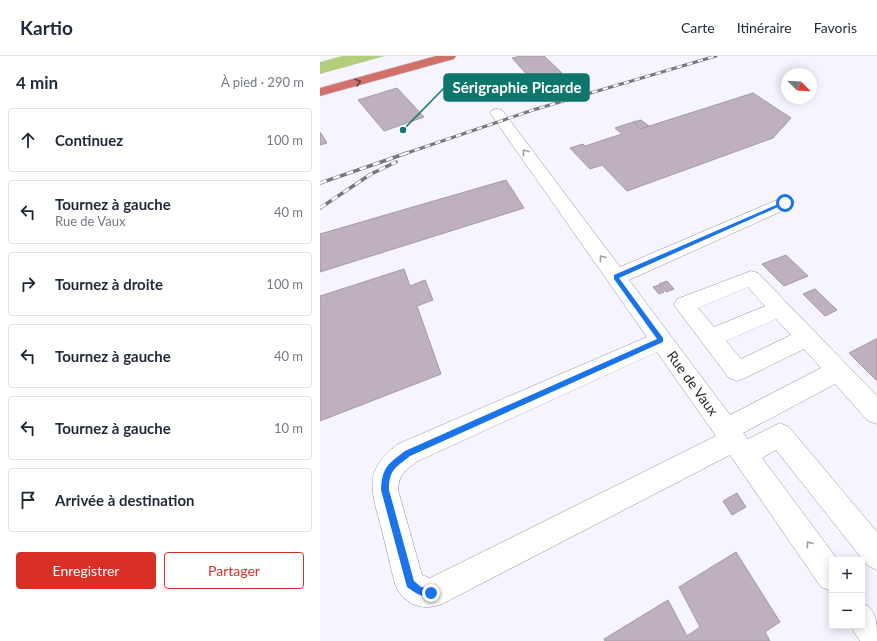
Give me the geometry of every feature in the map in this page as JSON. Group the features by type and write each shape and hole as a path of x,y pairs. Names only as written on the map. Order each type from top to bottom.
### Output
{"highway":[{"path":"320,82 415,56"},
{"path":"320,92 450,56"}],"street":[{"name":"Rue de Vaux","path":"497,113 829,572"},
{"path":"616,277 785,203"},
{"path":"806,338 737,371 684,305 750,278 877,413"},
{"path":"710,338 780,309"},
{"path":"661,340 407,453 392,466 385,476 385,490 410,584 419,591 431,593 734,441 838,372"},
{"path":"734,441 780,435 877,555"},
{"path":"865,622 877,638"}],"green space":[{"path":"342,56 385,56 320,74 320,62"}],"building":[{"path":"521,56 544,56 562,73 533,81 512,58"},
{"path":"397,88 424,117 384,131 358,100"},
{"path":"753,93 791,118 773,138 627,191 602,165 590,169 570,148 583,144 585,146 622,134 615,128 633,122 640,129"},
{"path":"641,120 649,126 640,129 633,122"},
{"path":"320,132 327,143 320,145"},
{"path":"506,180 524,208 320,272 320,234"},
{"path":"786,255 808,276 784,286 762,264"},
{"path":"404,269 410,286 425,280 433,300 417,306 441,374 320,421 320,296"},
{"path":"667,281 674,289 666,292 659,284"},
{"path":"659,285 664,292 659,294 653,287"},
{"path":"815,289 837,310 825,316 803,294"},
{"path":"877,339 877,381 849,353"},
{"path":"737,493 746,507 732,515 723,501"},
{"path":"736,552 780,622 765,632 770,641 605,641 604,639 668,600 687,636 700,627 679,587"}],"railway":[{"path":"404,154 533,110 716,56"},
{"path":"320,183 407,153"},
{"path":"320,208 371,174 396,162"}],"place":[{"name":"Sérigraphie Picarde","path":"403,130"}],"route":[{"path":"431,593 419,591 410,584 385,490 385,476 392,466 407,453 661,340 616,277 785,203"}]}
